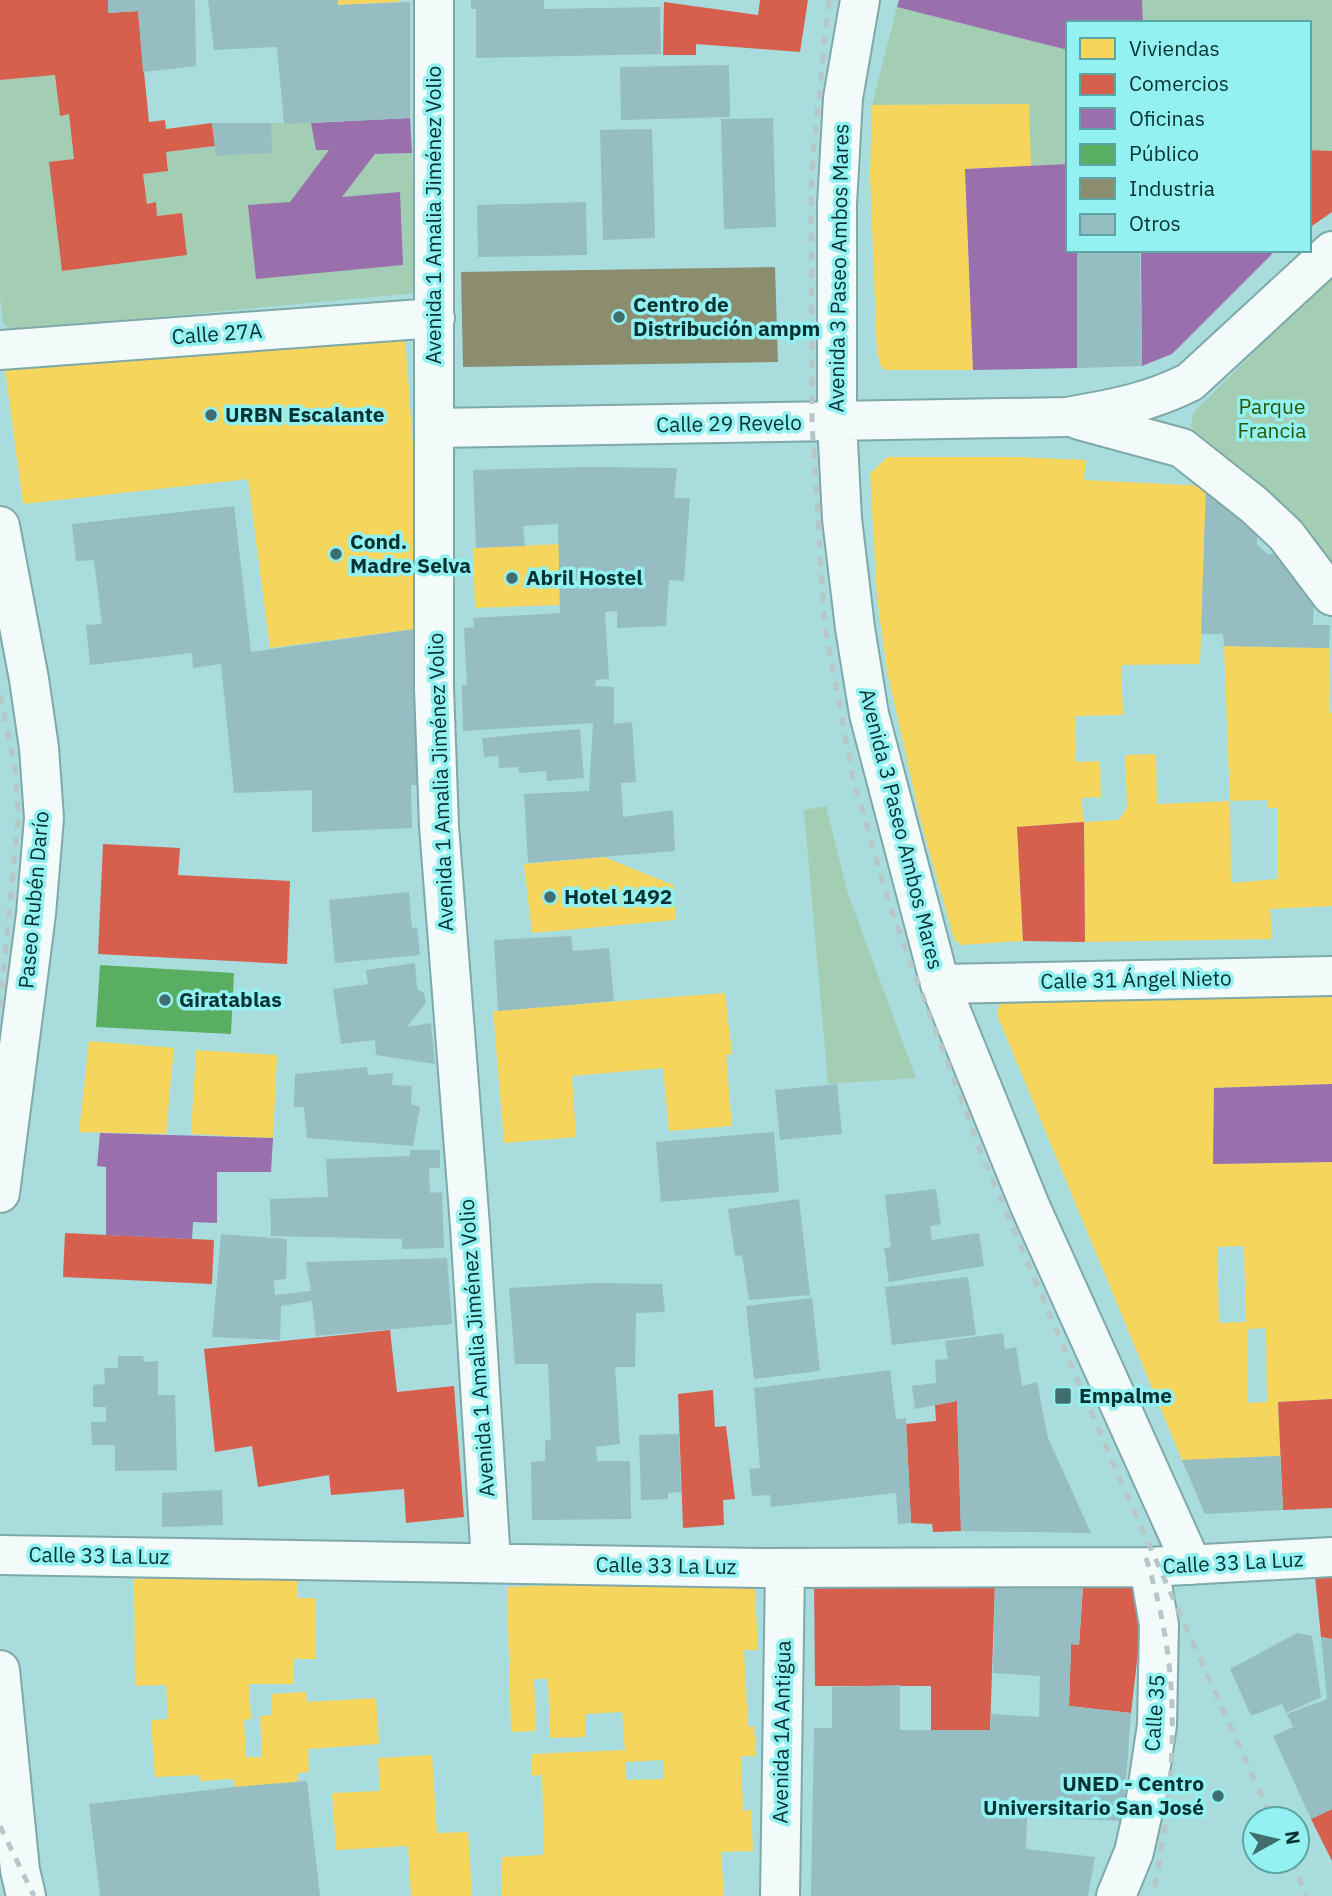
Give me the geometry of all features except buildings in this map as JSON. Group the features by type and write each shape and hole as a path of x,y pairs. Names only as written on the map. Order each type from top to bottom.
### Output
{"main road":[{"name":"Avenida 1 Amalia Jiménez Volio","path":"434,0 434,675 439,826 470,1226 491,1562"},
{"name":"Avenida 3 Paseo Ambos Mares","path":"860,0 843,98 837,191 837,422 842,519 869,714 940,984 1030,1206 1192,1565"},
{"path":"1067,417 1161,397 1190,382 1332,251"},
{"name":"Calle 27A","path":"0,350 435,318"},
{"path":"1182,448 1176,414 1181,397 1190,382"},
{"name":"Calle 29 Revelo","path":"434,428 1067,417"},
{"path":"1067,417 1182,448 1254,505 1286,536 1332,596"},
{"name":"Paseo Rubén Darío","path":"0,526 29,679 44,818 42,860 19,1058 0,1193"},
{"name":"Calle 31 Ángel Nieto","path":"940,984 1332,976"},
{"name":"Calle 33 La Luz","path":"0,1555 785,1568 1149,1567 1332,1557"},
{"name":"Calle 35","path":"1116,1896 1134,1852 1146,1798 1157,1725 1159,1625 1149,1567"},
{"name":"Avenida 1A Antigua","path":"780,1896 785,1568"},
{"path":"0,1670 20,1870 26,1896"}],"green space":[{"path":"1142,0 1332,0 1332,151 1311,150 1311,21 1143,21"},
{"path":"897,7 1066,49 1066,164 1031,166 1028,104 872,105"},
{"path":"55,75 60,115 69,114 74,159 49,163 62,271 187,255 182,213 157,216 156,203 147,204 143,174 168,171 166,152 215,146 217,156 271,153 271,123 311,123 316,150 329,150 290,202 342,197 375,154 412,153 416,293 19,330 7,327 3,322 0,297 0,80"},
{"name":"Parque Francia","path":"1332,274 1332,572 1191,426 1193,413"},
{"path":"826,806 848,894 916,1078 828,1084 804,810"}],"railway":[{"path":"829,0 811,190 812,423 825,627 853,778 890,907 983,1158 1125,1491 1266,1805"},
{"path":"0,695 15,768 18,819 0,1009"},
{"path":"1146,1558 1166,1644 1172,1727 1167,1809 1153,1896"},
{"path":"0,1826 34,1896"},
{"path":"1297,1875 1307,1896"}],"place":[{"name":"Centro de Distribución ampm","path":"619,317"},
{"name":"URBN Escalante","path":"211,415"},
{"name":"Cond. Madre Selva","path":"336,554"},
{"name":"Abril Hostel","path":"512,578"},
{"name":"Hotel 1492","path":"550,897"},
{"name":"Giratablas","path":"165,1000"},
{"name":"Empalme","path":"1063,1396"},
{"name":"UNED - Centro Universitario San José","path":"1218,1796"}]}
